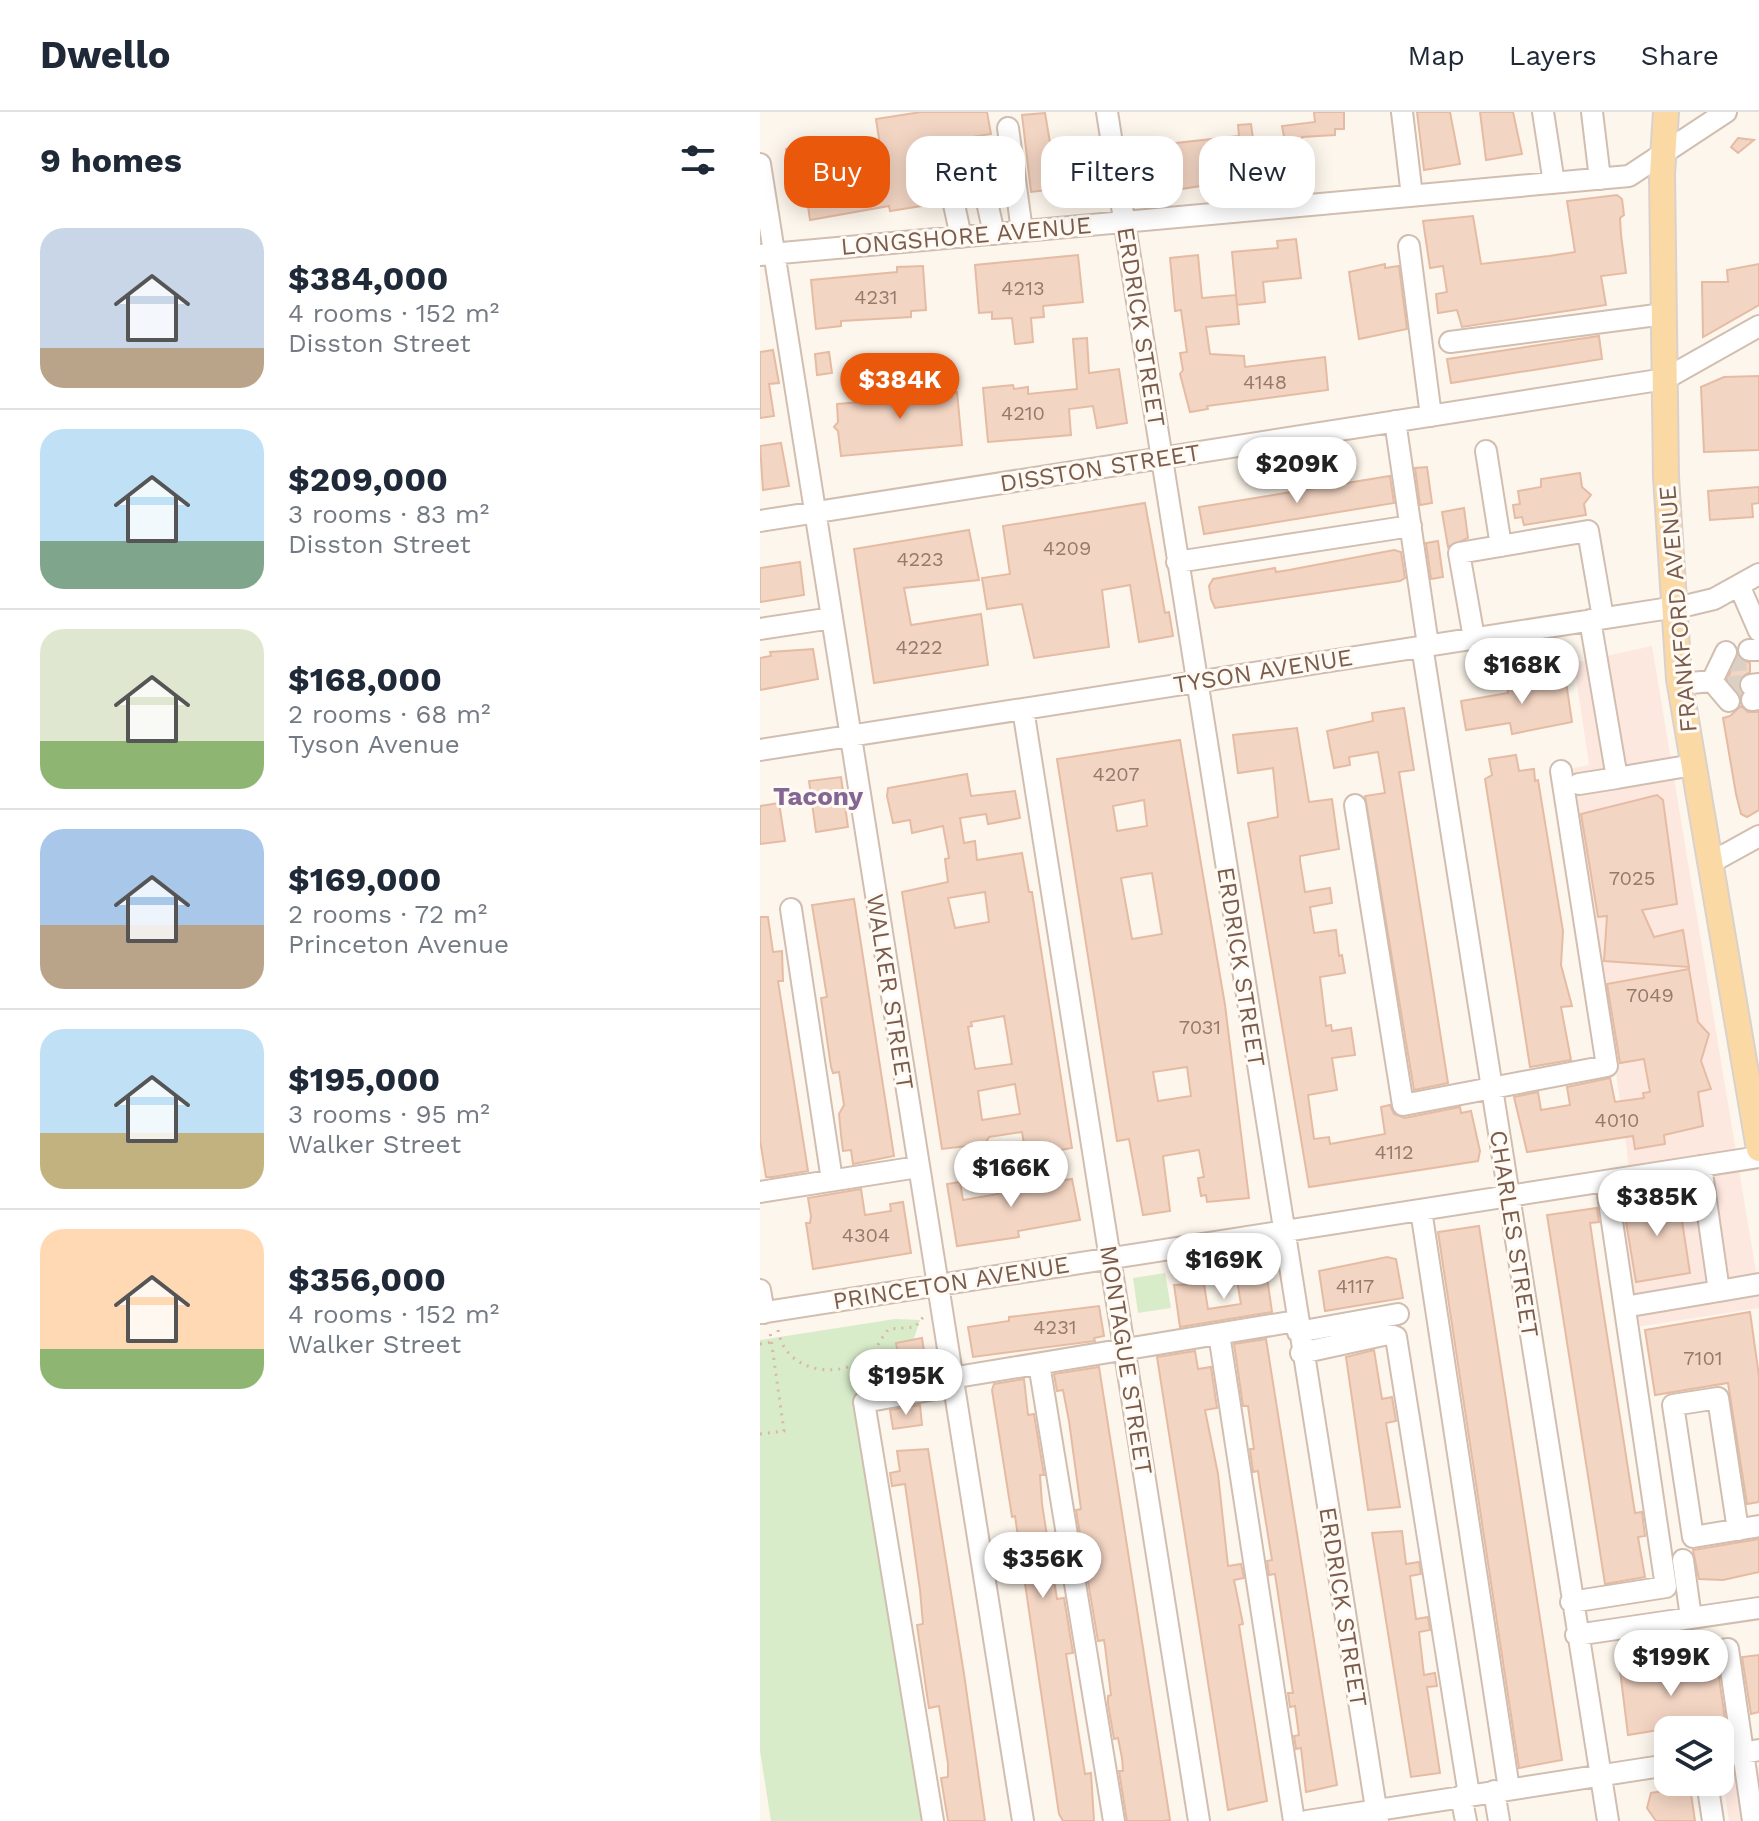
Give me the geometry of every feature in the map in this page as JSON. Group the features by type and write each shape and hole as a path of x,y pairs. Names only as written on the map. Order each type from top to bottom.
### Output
{"main road":[{"name":"FRANKFORD AVENUE","path":"1666,112 1663,154 1666,477 1680,684 1710,863 1754,1090 1759,1149"}],"street":[{"name":"ERDRICK STREET","path":"1107,112 1282,1232 1378,1815"},
{"path":"1402,112 1412,196"},
{"path":"1543,112 1554,183"},
{"path":"1592,112 1600,179"},
{"name":"LONGSHORE AVENUE","path":"767,254 1633,175 1726,112"},
{"path":"1008,128 1022,231"},
{"name":"WALKER STREET","path":"760,164 767,254 832,618 1023,1821"},
{"path":"961,237 947,172 979,165 994,234"},
{"path":"1409,246 1431,416"},
{"path":"1450,342 1664,314"},
{"name":"DISSTON STREET","path":"760,521 1665,379 1759,326"},
{"name":"CHARLES STREET","path":"1395,421 1491,1088 1608,1821"},
{"path":"1486,451 1501,546"},
{"path":"1177,562 1411,526"},
{"path":"1474,638 1459,553 1588,531 1617,778"},
{"name":"TYSON AVENUE","path":"760,750 1675,607 1707,601 1759,574"},
{"path":"1739,585 1759,631"},
{"path":"760,629 832,618"},
{"path":"1680,684 1723,689 1726,657"},
{"name":"MONTAGUE STREET","path":"1023,709 1199,1821"},
{"path":"1579,784 1693,765"},
{"path":"1355,805 1403,1105 1607,1066 1561,771"},
{"path":"1710,863 1759,836"},
{"path":"791,909 832,1180"},
{"name":"PRINCETON AVENUE","path":"766,1312 1759,1157"},
{"path":"1701,1166 1719,1291"},
{"path":"760,1192 918,1167"},
{"path":"1571,1602 1666,1587 1606,1181"},
{"path":"1421,1210 1502,1790 1499,1821"},
{"path":"1636,1305 1759,1284"},
{"path":"760,1290 766,1312"},
{"path":"1299,1336 1398,1314"},
{"path":"1219,1334 1294,1821"},
{"path":"933,1821 864,1402 1039,1364 1219,1334 1388,1334 1396,1337 1465,1796 1466,1821"},
{"path":"1039,1364 1114,1821"},
{"path":"1738,1530 1718,1398 1673,1405 1693,1537 1738,1530 1759,1526"},
{"path":"1683,1560 1691,1618"},
{"path":"1576,1635 1759,1608"},
{"path":"1660,1659 1728,1649 1751,1752 1753,1821"},
{"path":"1307,1821 1378,1815 1465,1796 1654,1767"},
{"path":"1709,1796 1713,1821"}],"path":[{"path":"766,1312 781,1344 805,1365 832,1371 848,1368 872,1354 889,1329 915,1327 926,1314"},
{"path":"760,1344 772,1342 784,1431 760,1434"},
{"path":"872,1354 891,1369 889,1387"}],"shaded area":[{"path":"1652,646 1759,1290 1759,1308 1636,1327 1617,1195 1631,1193 1627,1151 1573,768 1589,765 1574,663"},
{"path":"1759,1765 1759,1821 1729,1821 1726,1796 1734,1796 1734,1769"}],"green space":[{"path":"1165,1273 1171,1308 1138,1313 1133,1278"},
{"path":"895,1319 920,1320 902,1375 903,1387 855,1396 922,1821 771,1821 760,1751 760,1340"}],"building":[{"path":"921,112 987,112 991,134 906,136 906,208 909,208 890,211 890,136 879,136 876,119"},
{"path":"1314,112 1344,112 1344,129 1335,129 1335,135 1284,136 1282,126 1315,122"},
{"path":"1417,112 1450,112 1460,164 1424,170"},
{"path":"1480,112 1513,112 1522,154 1486,160"},
{"path":"1045,113 1049,136 1041,136 1041,191 1031,192 1022,115"},
{"path":"1251,124 1253,136 1239,136 1238,125"},
{"path":"1738,138 1754,140 1738,153 1731,147"},
{"path":"1199,140 1199,186 1183,189 1183,142"},
{"path":"1617,195 1622,199 1624,215 1620,218 1626,273 1601,276 1606,305 1462,327 1457,310 1438,313 1436,294 1447,292 1443,266 1430,268 1423,221 1473,216 1481,264 1549,256 1575,252 1567,201"},
{"path":"808,208 878,208 810,220"},
{"path":"1296,239 1301,278 1263,282 1265,302 1237,305 1232,252 1278,248 1277,241"},
{"path":"1078,255 1083,302 1043,306 1044,317 1031,318 1033,342 1015,344 1012,318 992,319 992,312 979,313 975,265"},
{"path":"1198,255 1202,298 1236,295 1239,324 1206,327 1210,354 1244,356 1245,367 1325,357 1328,390 1207,406 1208,409 1190,412 1180,374 1183,370 1180,353 1187,352 1181,310 1175,311 1170,258"},
{"path":"1385,264 1385,268 1399,266 1407,329 1359,339 1349,272"},
{"path":"1759,264 1759,305 1703,337 1702,282 1728,282 1727,270"},
{"path":"923,266 926,310 911,311 911,317 841,321 841,326 816,329 811,280 897,272 897,267"},
{"path":"1599,336 1602,359 1451,383 1447,359"},
{"path":"1087,338 1089,373 1119,369 1127,423 1097,428 1093,406 1069,409 1071,435 988,442 983,388 1028,387 1028,394 1077,389 1073,339"},
{"path":"773,350 779,383 769,384 774,416 760,418 760,352"},
{"path":"829,352 832,373 817,375 815,354"},
{"path":"910,363 913,393 920,392 921,396 957,392 962,445 841,456 838,431 834,427 838,422 837,404 887,400 886,393 900,391 898,364"},
{"path":"1759,376 1759,450 1704,452 1701,387 1724,377"},
{"path":"781,443 789,486 763,490 760,446"},
{"path":"1427,467 1432,503 1420,505 1415,468"},
{"path":"1580,473 1582,487 1591,495 1584,504 1586,515 1524,525 1522,517 1515,518 1513,505 1520,504 1518,491 1541,487 1541,479"},
{"path":"1390,476 1394,503 1204,534 1199,507"},
{"path":"1759,487 1759,503 1752,504 1753,517 1710,520 1708,491"},
{"path":"1145,503 1165,613 1169,612 1173,636 1139,642 1130,585 1102,590 1109,647 1034,658 1022,604 987,609 982,578 1010,574 1003,526"},
{"path":"1464,508 1468,538 1448,547 1442,512"},
{"path":"969,530 979,580 904,588 911,625 981,614 988,665 874,683 854,549"},
{"path":"1438,541 1443,577 1431,579 1426,543"},
{"path":"1394,550 1401,552 1405,578 1400,581 1215,608 1211,599 1209,586 1213,579 1275,568 1276,572 1289,570"},
{"path":"800,562 804,595 760,602 760,568"},
{"path":"813,649 818,679 760,690 760,658 771,656 770,652"},
{"path":"1738,657 1750,663 1750,672 1739,679 1740,695 1727,679"},
{"path":"1565,675 1572,722 1512,734 1510,723 1466,730 1461,701 1508,693 1507,684"},
{"path":"1741,706 1748,712 1759,712 1759,810 1747,817 1741,814 1736,794 1723,718"},
{"path":"1404,708 1414,770 1399,772 1448,1083 1414,1090 1365,796 1385,793 1378,752 1349,757 1350,765 1334,768 1327,731 1373,721 1372,713"},
{"path":"1297,728 1309,802 1332,799 1339,849 1300,856 1305,892 1330,888 1332,903 1310,907 1314,933 1336,930 1345,973 1320,977 1326,1026 1331,1025 1332,1031 1351,1028 1355,1055 1332,1058 1337,1090 1308,1095 1314,1139 1329,1137 1330,1144 1385,1134 1381,1107 1390,1105 1394,1114 1405,1118 1460,1107 1461,1113 1471,1111 1480,1151 1478,1161 1309,1187 1248,823 1278,817 1273,768 1238,773 1233,735"},
{"path":"1180,740 1225,1005 1249,1198 1207,1202 1206,1195 1201,1196 1198,1178 1204,1177 1199,1150 1163,1156 1170,1211 1143,1215 1129,1139 1117,1141 1057,759","holes":["1144,800 1147,826 1117,831 1113,806","1152,873 1162,934 1132,939 1121,878","1187,1067 1191,1096 1158,1101 1153,1072"]},
{"path":"1516,755 1519,771 1534,769 1535,781 1538,780 1563,931 1561,965 1572,1006 1561,1007 1571,1060 1530,1067 1485,779 1492,775 1489,759"},
{"path":"967,774 971,796 1015,791 1020,818 988,824 986,814 960,818 964,843 975,841 977,860 1022,853 1029,892 1032,892 1072,1148 1026,1156 1022,1132 989,1137 985,1144 942,1149 902,892 948,882 945,859 949,858 943,826 912,833 910,820 893,823 888,788","holes":["985,892 989,922 955,928 948,898","1004,1016 1012,1064 975,1069 968,1027 972,1026 971,1022","1015,1084 1020,1114 982,1120 978,1091"]},
{"path":"841,777 848,827 816,832 809,781"},
{"path":"1657,795 1663,800 1677,904 1642,910 1654,937 1683,930 1689,967 1604,961 1607,916 1598,917 1581,814"},
{"path":"779,803 785,841 760,844 760,806"},
{"path":"854,899 894,1156 853,1164 851,1150 843,1151 839,1114 844,1105 839,1072 833,1073 831,1067 821,998 827,997 812,905"},
{"path":"760,917 768,917 773,952 782,951 783,981 778,981 808,1171 773,1177 766,1177 760,1140"},
{"path":"1689,969 1698,1022 1709,1034 1701,1061 1711,1089 1698,1092 1703,1126 1664,1135 1665,1144 1635,1149 1633,1136 1527,1152 1514,1097 1538,1092 1541,1110 1570,1105 1567,1087 1610,1078 1615,1102 1644,1098 1643,1093 1650,1092 1644,1059 1620,1063 1607,984"},
{"path":"1031,1172 1033,1185 1072,1179 1080,1220 1018,1231 1019,1237 957,1246 947,1184 960,1182 963,1200 998,1194 994,1178"},
{"path":"861,1189 865,1215 891,1211 890,1204 903,1202 911,1253 813,1269 806,1223 810,1223 811,1216 808,1198"},
{"path":"1678,1195 1690,1273 1636,1282 1623,1204"},
{"path":"1597,1208 1599,1222 1590,1223 1635,1513 1642,1512 1645,1536 1638,1537 1645,1577 1605,1584 1547,1215"},
{"path":"1479,1226 1562,1760 1519,1768 1438,1232"},
{"path":"1387,1257 1396,1259 1403,1298 1325,1311 1319,1271"},
{"path":"1261,1268 1266,1270 1272,1312 1180,1327 1174,1285 1204,1284 1208,1309 1241,1304 1236,1275"},
{"path":"1099,1306 1104,1336 1094,1338 1095,1341 973,1357 968,1327 1009,1321 1009,1317"},
{"path":"1750,1312 1759,1376 1759,1502 1747,1504 1728,1383 1655,1395 1645,1330"},
{"path":"922,1338 927,1371 915,1373 916,1379 903,1382 896,1343"},
{"path":"1266,1339 1337,1785 1306,1792 1301,1748 1296,1749 1294,1736 1299,1735 1295,1706 1290,1707 1288,1693 1293,1693 1275,1574 1269,1575 1267,1561 1272,1560 1258,1471 1253,1472 1250,1449 1254,1449 1248,1406 1243,1406 1234,1344"},
{"path":"1374,1350 1382,1399 1392,1397 1396,1421 1386,1423 1400,1507 1368,1510 1346,1357"},
{"path":"1195,1351 1198,1369 1211,1367 1217,1408 1205,1410 1218,1474 1228,1566 1241,1564 1244,1578 1234,1580 1243,1624 1239,1625 1267,1801 1228,1810 1157,1357"},
{"path":"1099,1367 1170,1820 1127,1821 1119,1771 1123,1771 1122,1758 1118,1738 1114,1739 1108,1704 1108,1696 1111,1695 1105,1646 1104,1640 1098,1641 1076,1510 1081,1509 1069,1421 1063,1390 1057,1391 1054,1374"},
{"path":"1024,1379 1028,1415 1034,1414 1044,1475 1040,1475 1042,1504 1057,1599 1064,1598 1073,1653 1066,1654 1085,1774 1091,1773 1094,1821 1063,1821 1059,1814 1015,1516 1012,1517 992,1390 994,1384"},
{"path":"920,1405 922,1425 893,1429 890,1410"},
{"path":"928,1449 985,1821 948,1821 941,1778 948,1777 948,1764 939,1706 929,1708 927,1695 917,1625 923,1624 920,1590 905,1484 892,1486 890,1473 900,1471 897,1451"},
{"path":"1402,1531 1406,1564 1419,1562 1421,1574 1410,1576 1416,1619 1428,1617 1430,1630 1419,1632 1424,1675 1435,1673 1437,1686 1427,1687 1440,1773 1411,1777 1372,1533"},
{"path":"1759,1539 1759,1572 1723,1580 1699,1579 1693,1550"},
{"path":"1759,1655 1759,1712 1751,1714 1742,1657"},
{"path":"1717,1664 1725,1716 1654,1716 1654,1731 1628,1735 1620,1670 1649,1666 1657,1676"},
{"path":"1651,1793 1654,1793 1654,1796 1691,1796 1695,1821 1656,1821 1647,1808"}],"tunnel":[{"path":"1726,662 1749,660"},
{"path":"1728,686 1751,685"}],"district":[{"name":"Tacony","path":"818,796"}]}
